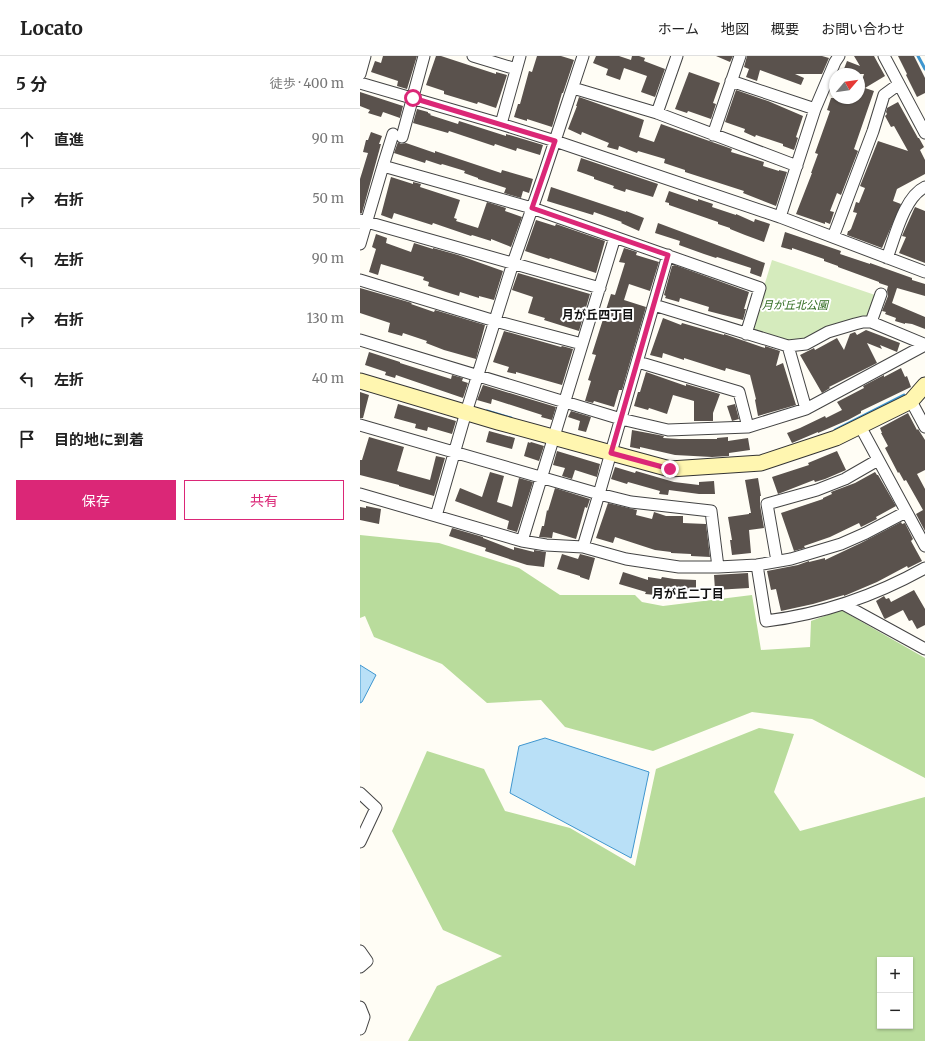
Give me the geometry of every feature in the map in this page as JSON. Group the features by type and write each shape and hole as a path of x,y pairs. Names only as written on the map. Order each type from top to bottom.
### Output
{"street":[{"path":"360,74 365,56"},
{"path":"360,244 363,221 383,166 413,98 424,56"},
{"path":"473,56 516,69"},
{"path":"501,124 520,56"},
{"path":"436,516 454,452 513,263 583,56"},
{"path":"713,135 740,56"},
{"path":"884,56 925,132"},
{"path":"657,113 673,57"},
{"path":"780,217 815,109 834,58"},
{"path":"731,81 815,109"},
{"path":"360,83 555,141 780,217 925,272"},
{"path":"833,237 884,95 899,84"},
{"path":"573,88 657,113 796,166"},
{"path":"383,166 532,208 760,288 746,334"},
{"path":"887,258 909,201 920,189 925,186"},
{"path":"363,221 600,288"},
{"path":"522,541 615,237"},
{"path":"583,547 668,255"},
{"path":"360,280 495,321 582,344"},
{"path":"871,322 881,294"},
{"path":"654,305 788,346 806,344 828,332 862,322 871,322 925,344"},
{"path":"360,340 621,419 668,430 748,427 806,409 925,344"},
{"path":"788,346 806,409"},
{"path":"638,362 739,392 748,427"},
{"path":"360,381 670,469 761,463 836,438 910,401 925,385"},
{"path":"910,401 925,427"},
{"path":"360,425 541,478 631,502 711,511 718,567"},
{"path":"860,426 925,546"},
{"path":"777,561 767,504 817,490 845,479 878,460"},
{"path":"360,494 522,541 546,545 583,547 626,559 679,567 757,565 791,558 841,544 906,512"},
{"path":"757,565 766,621 792,618 858,600 925,568"},
{"path":"843,604 925,649"},
{"path":"360,793 376,808 361,838"},
{"path":"360,951 367,961 360,967"},
{"path":"360,1007 364,1017 360,1029"}],"green space":[{"name":"月が丘北公園","path":"772,260 881,297 871,322 804,340 788,342 757,333 752,326"},
{"path":"360,535 439,543 519,568 560,595 635,595 642,602 663,606 752,595 761,650 810,647 811,621 841,610 925,658 925,778 812,719 752,712 653,751 565,727 541,700 487,703 442,664 374,637 365,616 360,618"},
{"path":"759,728 794,734 774,792 800,831 925,797 925,1041 408,1041 437,986 502,956 443,930 392,831 427,751 484,769 505,811 570,828 635,866 656,769"}],"water":[{"path":"360,665 376,675 362,702 360,703"},
{"path":"545,738 649,772 631,858 510,793 519,746"}],"building":[{"path":"383,56 417,56 407,89 397,86 398,81 371,72 375,61 381,63"},
{"path":"436,56 441,56 496,74 496,72 507,75 496,108 444,94 444,91 426,85"},
{"path":"537,56 561,56 574,60 552,127 527,119 527,121 514,117 518,104 520,104 529,71 532,72"},
{"path":"596,56 619,56 631,60 632,56 639,56 645,58 644,61 665,69 655,97 641,92 647,76 624,68 620,80 606,75 608,69 593,63"},
{"path":"716,56 733,56 730,62"},
{"path":"747,56 822,56 829,58 822,74 795,74 804,78 801,85 760,70 757,81 746,77 749,69 744,67"},
{"path":"854,56 874,56 885,76 865,88 865,68 844,68 847,61 860,66"},
{"path":"898,56 914,56 925,78 925,93 917,97"},
{"path":"689,72 720,83 713,103 716,104 711,119 688,111 687,113 675,109"},
{"path":"865,88 874,91 854,149 858,151 841,195 837,193 830,211 834,212 830,224 825,222 825,224 796,214 818,154 815,153 830,111 827,110 829,104 865,104"},
{"path":"736,90 768,101 803,116 796,137 798,138 794,150 783,146 783,144 756,135 755,137 744,132 745,129 725,122"},
{"path":"360,92 403,106 400,118 383,112 381,117 368,113 370,110 360,106"},
{"path":"579,97 644,120 639,137 654,142 661,124 732,149 731,152 764,162 763,166 787,172 776,206 743,193 744,191 685,172 685,170 664,163 665,159 638,151 637,153 619,146 618,150 607,147 609,143 582,132 581,135 568,129"},
{"path":"898,102 924,147 920,150 925,160 925,174 897,189 893,201 901,204 882,248 847,235 857,213 853,212 856,202 859,203 865,188 860,186 878,141 908,151 894,126 891,127 885,116 887,114 887,108"},
{"path":"417,109 458,124 459,121 506,136 506,134 543,145 540,155 517,148 516,151 495,144 494,146 449,131 448,133 413,123"},
{"path":"371,132 382,136 379,144 381,144 362,213 360,213 360,179 368,153 363,152 366,140 368,140"},
{"path":"398,142 401,144 406,143 435,153 435,151 501,173 502,170 533,179 529,193 523,191 521,198 504,193 506,188 478,179 464,173 465,171 426,160 425,163 394,153"},
{"path":"581,158 658,184 653,197 626,189 625,192 613,188 614,186 577,171"},
{"path":"391,177 413,184 413,182 421,184 420,187 460,200 454,218 457,219 456,221 478,228 487,202 506,208 505,211 522,217 511,247 491,239 491,241 472,235 471,236 433,223 432,225 394,213 392,219 381,215"},
{"path":"551,187 644,218 639,231 621,223 622,222 594,212 593,215 547,201"},
{"path":"669,191 698,201 698,199 713,204 712,207 736,214 754,222 755,219 770,224 764,242 718,224 718,222 669,205 669,203 665,202"},
{"path":"915,207 925,211 925,263 899,253 906,237 902,236"},
{"path":"536,220 555,226 556,224 605,241 596,273 525,251"},
{"path":"658,223 765,263 761,277 750,273 751,268 679,245 680,241 655,233"},
{"path":"785,232 841,251 840,254 870,263 925,284 925,296 897,288 892,303 925,317 925,329 912,324 905,324 895,321 896,318 885,314 886,312 882,311 888,296 888,286 838,267 824,261 824,259 792,248 792,250 781,247"},
{"path":"376,234 387,238 386,243 411,252 414,243 458,255 503,271 494,300 479,296 479,298 460,292 459,296 446,292 428,286 429,282 423,280 424,277 381,264 378,275 369,272 376,249 372,247"},
{"path":"624,248 637,252 636,255 659,262 650,291 629,284 624,300 646,307 622,390 619,390 614,407 594,401 593,403 585,401 591,381 588,380 596,355 592,354 611,294 615,295 625,263 619,262"},
{"path":"675,265 749,292 744,309 746,309 743,320 708,311 709,307 680,298 679,302 665,298 666,296 664,295 672,266"},
{"path":"518,273 590,294 579,331 544,320 545,318 528,313 533,297 512,290"},
{"path":"360,288 412,303 411,304 434,312 435,310 485,325 476,359 444,350 426,343 427,341 403,333 402,336 388,332 390,323 360,313"},
{"path":"663,318 681,325 682,323 724,334 765,348 765,346 780,351 776,366 783,363 796,405 758,416 756,399 750,375 726,368 725,371 663,353 662,358 650,355"},
{"path":"866,330 900,343 897,352 880,345 882,349 867,343 877,363 829,387 830,388 822,393 800,355 814,348 815,350 837,338 844,350 850,334 855,332 857,335"},
{"path":"504,331 573,349 562,385 516,372 516,374 507,372 509,367 493,362"},
{"path":"369,352 451,379 452,375 463,378 462,381 468,383 463,398 396,375 395,378 385,375 386,372 365,365"},
{"path":"901,368 905,377 907,376 911,387 861,411 861,413 848,420 792,443 787,433 825,416 826,418 842,410 837,402 864,388 863,386"},
{"path":"646,372 686,386 686,384 720,394 713,413 713,421 694,421 694,401 673,395 667,414 649,408 648,410 634,406"},
{"path":"483,385 556,407 552,420 541,417 542,415 492,399 491,404 477,400"},
{"path":"360,392 369,395 363,418 360,418"},
{"path":"398,404 456,421 452,434 428,427 427,431 415,428 416,424 394,418"},
{"path":"735,404 739,419 732,421 727,406"},
{"path":"571,411 591,417 586,432 578,430 580,421 568,417"},
{"path":"908,413 917,430 918,429 925,440 925,470 917,474 925,489 925,531 916,514 923,510 906,480 904,481 899,472 898,473 885,448 888,446 880,428"},
{"path":"632,430 664,436 663,438 717,439 728,437 728,441 748,438 750,450 729,453 729,456 712,457 675,455 640,447 640,449 630,447"},
{"path":"489,431 515,438 512,449 486,442"},
{"path":"369,437 404,447 397,471 430,480 436,456 445,458 434,496 360,475 360,460 362,460"},
{"path":"528,442 544,446 539,461 524,456"},
{"path":"557,451 600,464 597,477 575,470 572,479 562,476 565,468 553,465"},
{"path":"837,451 846,470 825,479 815,482 814,480 778,494 772,477 809,465 808,463"},
{"path":"615,467 635,473 636,471 674,482 699,485 699,482 714,481 715,494 699,494 669,490 668,495 659,494 660,491 611,479"},
{"path":"490,472 504,476 497,502 512,507 519,478 533,482 517,532 507,529 509,521 455,501 460,488 482,497"},
{"path":"875,472 896,506 876,517 877,519 861,527 859,523 830,537 804,546 805,548 794,551 781,513 823,499 832,494 831,492 855,483"},
{"path":"758,478 761,496 760,505 764,528 749,530 751,553 732,555 730,540 732,540 728,517 751,513 745,480"},
{"path":"555,488 590,499 587,508 585,507 576,539 553,532 552,538 539,537 542,526 544,526 547,510 548,511"},
{"path":"608,503 637,510 636,515 652,519 654,512 666,516 683,516 683,523 706,524 710,557 691,556 691,554 671,553 655,550 615,537 613,543 596,538"},
{"path":"366,506 381,509 379,524 360,520 360,507 366,508"},
{"path":"901,522 902,524 905,523 913,539 911,541 922,561 908,568 907,566 877,582 844,596 781,611 776,589 771,590 767,571 825,558 825,560"},
{"path":"452,528 483,537 514,550 514,547 534,552 534,550 546,552 544,567 527,565 485,551 486,548 449,536"},
{"path":"562,554 578,559 580,554 595,558 589,580 557,569"},
{"path":"623,572 648,580 648,577 661,579 662,577 696,580 696,591 676,590 675,595 657,592 656,595 645,594 646,592 619,584"},
{"path":"748,573 749,588 715,590 714,575"},
{"path":"914,590 925,609 925,625 917,629 912,620 909,621 903,610 885,619 884,618 876,601 884,596 886,599 889,598 891,602"}],"waterway":[{"path":"918,56 925,69"},
{"path":"835,430 904,395"},
{"path":"487,411 511,418"}],"district":[{"name":"月が丘四丁目","path":"598,314"},
{"name":"月が丘二丁目","path":"688,593"}],"route":[{"path":"413,98 555,141 532,208 668,255 611,453 670,469"}]}
